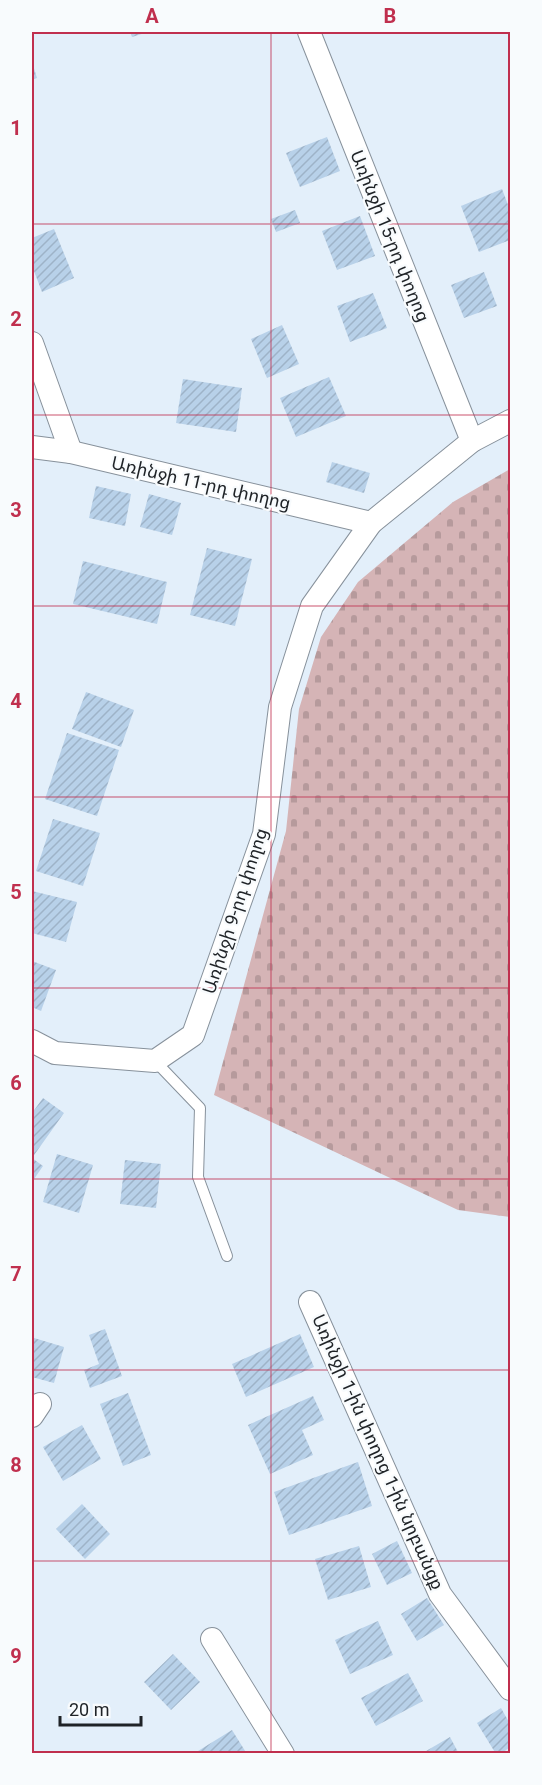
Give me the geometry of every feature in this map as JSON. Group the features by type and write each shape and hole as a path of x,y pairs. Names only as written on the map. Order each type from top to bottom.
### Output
{"street":[{"name":"Առինջի 15-րդ փողոց","path":"309,32 472,441"},
{"path":"32,343 71,452"},
{"name":"Առինջի 9-րդ փողոց","path":"155,1061 194,1035 264,834 280,707 312,606 371,523 472,441 510,421"},
{"name":"Առինջի 11-րդ փողոց","path":"32,447 71,452 371,523"},
{"path":"32,1041 55,1053 155,1061"},
{"name":"Առինջի 1-ին փողոց 1-ին նրբանցք","path":"310,1302 440,1594 510,1689"},
{"path":"212,1639 283,1754"}],"lane":[{"path":"155,1061 200,1108 198,1177 227,1256"}],"green space":[{"path":"510,469 510,1217 458,1210 214,1095 286,831 299,709 321,637 358,582 453,502"}],"building":[{"path":"130,32 148,32 132,37"},
{"path":"32,62 37,78 32,80"},
{"path":"327,137 340,171 300,187 286,153"},
{"path":"502,189 510,210 510,240 479,252 461,206"},
{"path":"295,210 300,223 276,232 271,219"},
{"path":"360,216 375,256 337,270 322,231"},
{"path":"54,229 74,278 42,292 32,266 32,238"},
{"path":"484,272 497,306 464,318 451,285"},
{"path":"373,293 387,328 350,342 337,306"},
{"path":"282,325 299,364 267,378 251,339"},
{"path":"329,377 346,416 296,437 280,398"},
{"path":"183,379 242,388 236,432 176,423"},
{"path":"332,462 370,473 364,493 326,482"},
{"path":"96,486 131,494 125,526 89,518"},
{"path":"149,494 181,503 172,535 140,527"},
{"path":"207,548 252,559 235,626 190,615"},
{"path":"83,561 167,582 157,624 73,604"},
{"path":"86,692 134,710 121,747 72,729"},
{"path":"67,733 119,750 97,816 45,799"},
{"path":"53,819 100,833 83,886 36,871"},
{"path":"32,891 77,902 66,942 32,933"},
{"path":"32,961 56,970 41,1011 32,1007"},
{"path":"43,1098 64,1113 32,1158 32,1113"},
{"path":"57,1154 93,1165 79,1213 43,1202"},
{"path":"32,1158 43,1166 32,1182"},
{"path":"125,1160 161,1164 156,1208 120,1204"},
{"path":"105,1329 122,1376 90,1388 84,1370 99,1364 89,1335"},
{"path":"300,1334 314,1367 246,1397 232,1364"},
{"path":"34,1338 64,1347 54,1383 32,1377"},
{"path":"128,1393 151,1455 123,1466 100,1404"},
{"path":"313,1396 324,1420 302,1430 313,1455 270,1474 248,1425"},
{"path":"82,1425 101,1459 63,1481 43,1447"},
{"path":"358,1462 372,1506 289,1535 274,1492"},
{"path":"82,1504 110,1534 85,1559 56,1529"},
{"path":"397,1541 412,1573 387,1585 372,1554"},
{"path":"359,1546 371,1587 328,1600 315,1559"},
{"path":"427,1598 444,1625 417,1641 401,1614"},
{"path":"378,1621 393,1655 350,1674 335,1640"},
{"path":"173,1654 200,1682 171,1710 144,1682"},
{"path":"408,1673 423,1701 376,1726 361,1698"},
{"path":"501,1708 510,1724 510,1747 501,1754 496,1754 477,1723"},
{"path":"232,1730 247,1754 200,1754 198,1751"},
{"path":"450,1737 459,1754 421,1754"}]}
